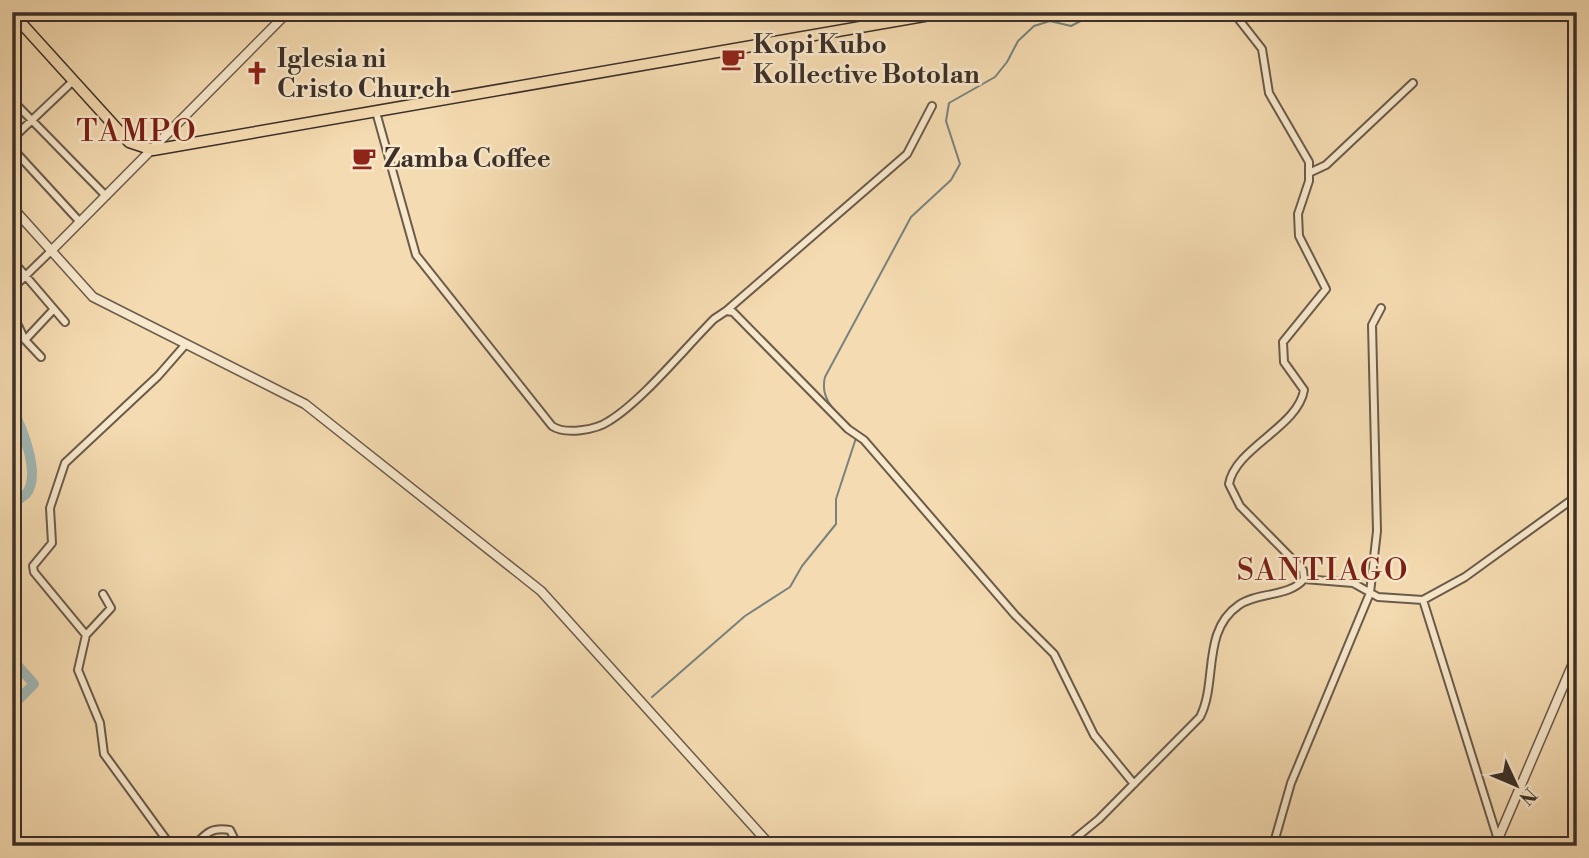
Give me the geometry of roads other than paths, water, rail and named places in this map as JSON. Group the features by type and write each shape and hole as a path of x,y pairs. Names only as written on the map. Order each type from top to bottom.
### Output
{"main road":[{"path":"12,13 72,82 130,142 153,150 947,12"}],"street":[{"path":"12,289 288,12"},
{"path":"1233,12 1262,49 1267,64 1269,93 1309,162 1311,172 1298,214 1299,236 1326,289 1285,337 1281,352 1284,362 1302,386 1304,394 1299,405 1232,473 1228,484 1240,506 1303,570 1304,579"},
{"path":"12,139 72,82"},
{"path":"1311,172 1326,165 1413,83"},
{"path":"12,100 106,196"},
{"path":"376,112 415,255 556,429 579,429 609,422 726,311 907,155 932,106"},
{"path":"12,148 80,222"},
{"path":"12,207 93,297 305,404 541,592 771,846"},
{"path":"12,260 65,323"},
{"path":"1273,846 1291,783 1370,593 1377,531 1372,325 1381,308"},
{"path":"25,340 54,309"},
{"path":"726,311 733,312 856,435 1015,615 1057,657 1094,734 1134,784"},
{"path":"12,313 25,340 41,357"},
{"path":"86,635 33,569 52,543 50,508 54,490 72,454 158,376 186,344"},
{"path":"1066,846 1134,784 1200,717 1206,703 1214,643 1221,623 1250,599 1296,587 1304,579 1353,583 1370,593 1391,599 1423,600 1465,577 1577,496"},
{"path":"103,594 111,608 86,635 78,670 100,723 104,754 171,846"},
{"path":"1423,600 1498,844"},
{"path":"1498,844 1577,654"},
{"path":"194,846 209,830 219,828 230,830 238,846"}],"waterway":[{"path":"854,430 827,400 825,377 911,217 951,180 960,164 946,121 949,103 995,77 1018,41 1034,26 1050,21 1071,26 1098,12"},
{"path":"12,408 29,451 32,475 26,494 12,504"},
{"path":"652,697 745,616 790,587 802,566 836,524 836,499 856,438"},
{"path":"12,659 34,684 12,706"}],"place":[{"name":"Kopi Kubo Kollective Botolan","path":"733,59"},
{"name":"Iglesia ni Cristo Church","path":"257,73"},
{"name":"Zamba Coffee","path":"364,158"}],"district":[{"name":"TAMPO","path":"137,131"},
{"name":"SANTIAGO","path":"1323,570"}]}
